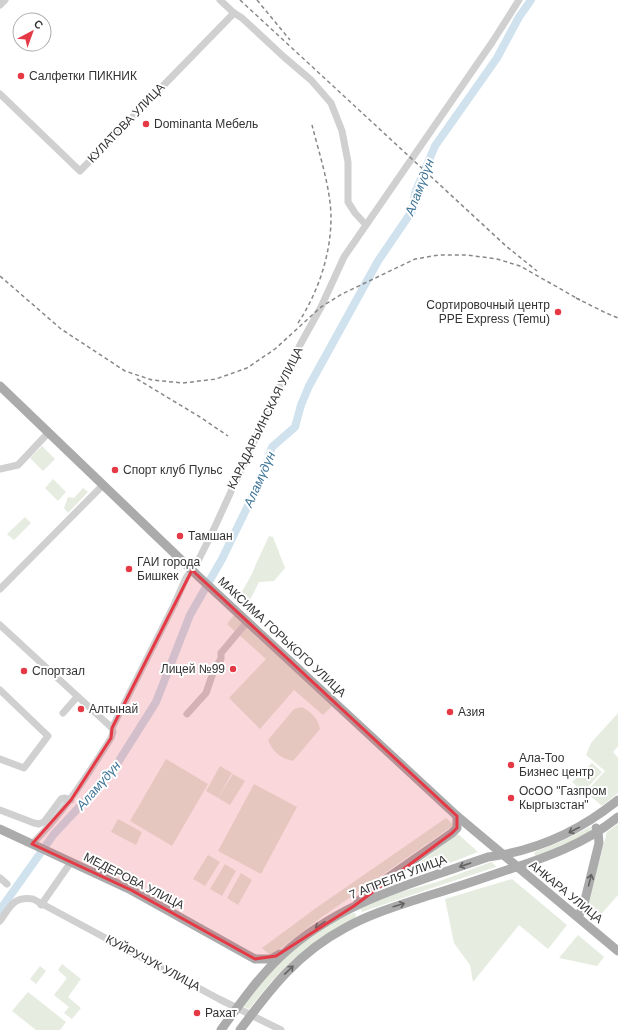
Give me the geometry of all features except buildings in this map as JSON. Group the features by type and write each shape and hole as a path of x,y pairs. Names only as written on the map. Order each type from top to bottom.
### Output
{"main road":[{"name":"МАКСИМА ГОРЬКОГО УЛИЦА","path":"1,389 49,432 247,622 457,816 517,867"},
{"name":"7 АПРЕЛЯ УЛИЦА","path":"221,1030 259,979 290,948 319,926 354,906 380,895 488,857 502,855 549,841 592,820 618,800"},
{"path":"362,919 354,906 366,893 452,833 457,828 457,816"},
{"path":"240,1030 263,999 301,958 325,940 362,919 389,908 517,867 561,851 598,831 618,817"},
{"path":"578,916 583,908 599,843 598,831 592,820"},
{"name":"МЕДЕРОВА УЛИЦА","path":"0,829 131,890 255,959"},
{"name":"АНКАРА УЛИЦА","path":"517,867 578,916 618,951"},
{"path":"259,979 261,970 255,959 271,959 290,948"}],"street":[{"path":"0,5 5,0"},
{"path":"220,0 310,80 331,103 342,131 348,162 348,202 355,213 366,225"},
{"name":"КАРАДАРЬИНСКАЯ УЛИЦА","path":"34,846 71,800 111,738 113,732 112,728 186,578 195,573 198,561 264,420 300,345 321,307 344,257 519,0"},
{"name":"КУЛАТОВА УЛИЦА","path":"0,94 80,171 234,13"},
{"path":"0,469 18,465 49,432"},
{"path":"0,589 103,485"},
{"path":"187,714 206,693 214,670 221,658 221,653 247,622"},
{"path":"0,625 112,728"},
{"path":"0,690 48,736 24,768 0,759"},
{"path":"63,712 77,697"},
{"path":"0,810 39,824 44,822 61,800 65,798 71,800"},
{"path":"41,905 71,862"},
{"path":"0,878 7,884"},
{"name":"КУЙРУЧУК УЛИЦА","path":"0,921 17,899 33,899 41,905 281,1030"}],"highlighted area":[{"path":"192,570 457,816 457,828 452,833 354,906 276,956 255,959 131,890 32,844 71,800 111,738 112,728"}],"shaded area":[{"path":"42,446 55,459 43,471 30,458"},
{"path":"53,479 66,492 58,501 45,488"},
{"path":"83,488 88,492 68,513 64,508 68,497 74,498"},
{"path":"25,517 31,523 14,540 7,534"},
{"path":"269,536 273,537 285,568 274,581 259,582 250,600 240,595 252,574"},
{"path":"234,615 333,705 323,715 294,690 260,729 229,698 266,659 227,624"},
{"path":"302,707 314,716 320,729 293,761 278,754 272,748 268,740 294,709"},
{"path":"618,713 618,746 613,752 618,758 618,793 602,806 586,792 605,771 586,755 591,743"},
{"path":"166,759 208,784 172,846 130,821"},
{"path":"592,763 602,772 583,792 572,782"},
{"path":"220,766 232,773 218,798 206,791"},
{"path":"233,774 245,781 230,805 218,798"},
{"path":"254,784 297,807 261,874 218,851"},
{"path":"446,818 454,825 319,919 271,956 262,948 316,908"},
{"path":"118,819 142,832 136,845 111,832"},
{"path":"618,824 618,895 596,920 586,912 607,832"},
{"path":"590,827 591,829 589,833 566,845 537,856 534,855 535,852"},
{"path":"458,834 478,852 416,876 420,862"},
{"path":"208,855 220,862 205,886 193,879"},
{"path":"491,862 496,867 362,912 360,907 401,892 437,882"},
{"path":"225,864 236,871 222,896 210,889"},
{"path":"241,873 252,880 238,905 227,898"},
{"path":"512,879 567,925 548,949 519,925 473,982 470,965 454,943 445,899"},
{"path":"353,913 356,914 355,918 313,944 296,957 271,982 249,1009 243,1005 281,961 290,953 310,937 332,923"},
{"path":"578,935 604,957 597,966 559,958"},
{"path":"62,964 81,979 68,997 81,1008 72,1019 64,1013 69,1007 54,995 67,978 58,970"},
{"path":"40,966 46,971 36,984 30,979"},
{"path":"28,992 66,1022 60,1030 36,1030 12,1011"}],"waterway":[{"name":"Аламүдүн","path":"0,910 54,834 112,772 156,702 190,615 222,559 261,479 272,447 295,427 301,405 309,386 378,261 412,211 415,193 435,146 497,58 519,17 531,0"}],"railway":[{"path":"240,0 506,246 537,271"},
{"path":"257,0 290,40"},
{"path":"298,323 312,299 322,273 329,245 331,218 329,195 312,125"},
{"path":"0,276 61,329 125,371 152,380 183,383 216,379 247,368 275,349 321,307 342,294 415,259 439,255 467,255 497,259 520,266 580,300"},
{"path":"576,298 618,318"},
{"path":"137,379 200,417 228,436"}],"place":[{"name":"Салфетки ПИКНИК","path":"21,76"},
{"name":"Dominanta Мебель","path":"146,124"},
{"name":"Сортировочный центр PPE Express (Temu)","path":"558,312"},
{"name":"Спорт клуб Пульс","path":"115,470"},
{"name":"Тамшан","path":"180,536"},
{"name":"ГАИ города Бишкек","path":"129,569"},
{"name":"Лицей №99","path":"233,669"},
{"name":"Спортзал","path":"24,671"},
{"name":"Алтынай","path":"81,709"},
{"name":"Азия","path":"450,712"},
{"name":"Ала-Тоо Бизнес центр","path":"511,765"},
{"name":"ОсОО \"Газпром Кыргызстан\"","path":"511,798"},
{"name":"Рахат","path":"197,1013"}]}
